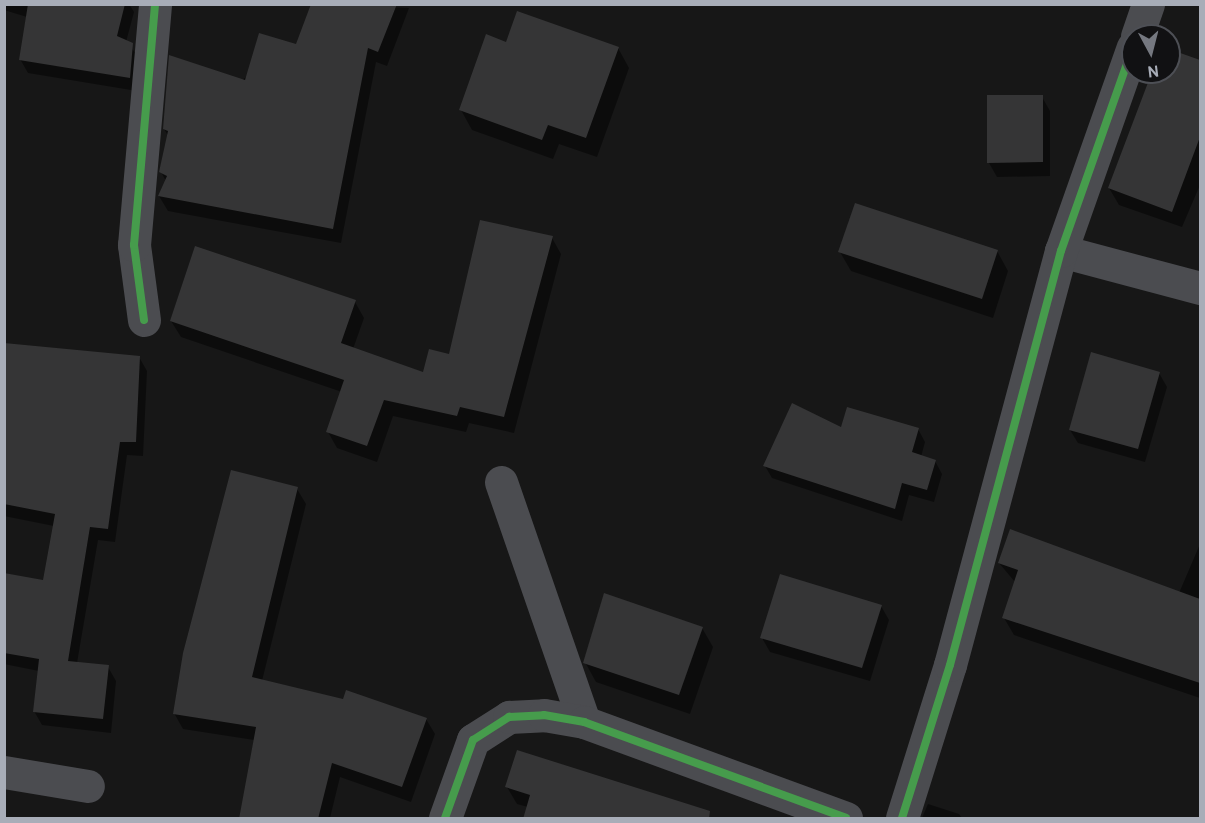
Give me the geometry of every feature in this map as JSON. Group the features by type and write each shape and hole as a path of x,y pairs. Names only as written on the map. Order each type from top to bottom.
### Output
{"street":[{"path":"144,320 134,245 155,4"},
{"path":"1141,24 1148,4"},
{"path":"902,819 950,665 1061,251 1121,80"},
{"path":"1061,251 1200,288"},
{"path":"501,482 584,722"},
{"path":"445,819 473,740 509,717 544,715 584,722 846,819"},
{"path":"4,772 88,786"}],"building":[{"path":"28,4 125,4 117,36 133,43 130,78 19,60"},
{"path":"311,4 397,4 378,52 368,48 333,229 158,196 167,176 159,172 168,131 163,129 169,55 245,80 259,33 296,44"},
{"path":"517,11 619,47 586,138 548,125 542,140 459,110 486,34 506,42"},
{"path":"1181,53 1200,60 1200,137 1172,212 1108,188 1147,84 1181,84"},
{"path":"987,95 1043,95 1043,162 987,163"},
{"path":"855,203 998,250 982,299 838,252"},
{"path":"480,220 553,236 504,417 460,407 457,416 384,400 367,446 326,432 344,380 170,321 195,246 356,300 341,343 423,372 429,349 449,354"},
{"path":"4,343 140,356 136,442 120,442 108,529 90,527 68,661 109,665 103,719 33,712 39,659 4,653 4,573 43,580 55,514 4,504"},
{"path":"1091,352 1160,372 1138,449 1069,430"},
{"path":"792,403 841,427 847,407 919,428 912,452 936,460 927,490 902,483 895,509 763,466"},
{"path":"231,470 298,487 252,677 343,699 346,690 427,718 402,787 332,763 318,819 239,819 256,727 173,714 183,653"},
{"path":"1010,529 1200,599 1200,683 1002,618 1018,570 998,563"},
{"path":"780,574 882,605 862,668 760,638"},
{"path":"604,593 703,627 679,695 583,663"},
{"path":"517,750 710,811 709,819 523,819 530,795 505,787"}],"cycle path":[{"path":"144,320 134,245 155,4"},
{"path":"902,818 950,665 1061,251 1121,81"},
{"path":"445,818 473,740 509,717 544,715 584,722 846,818"}]}
